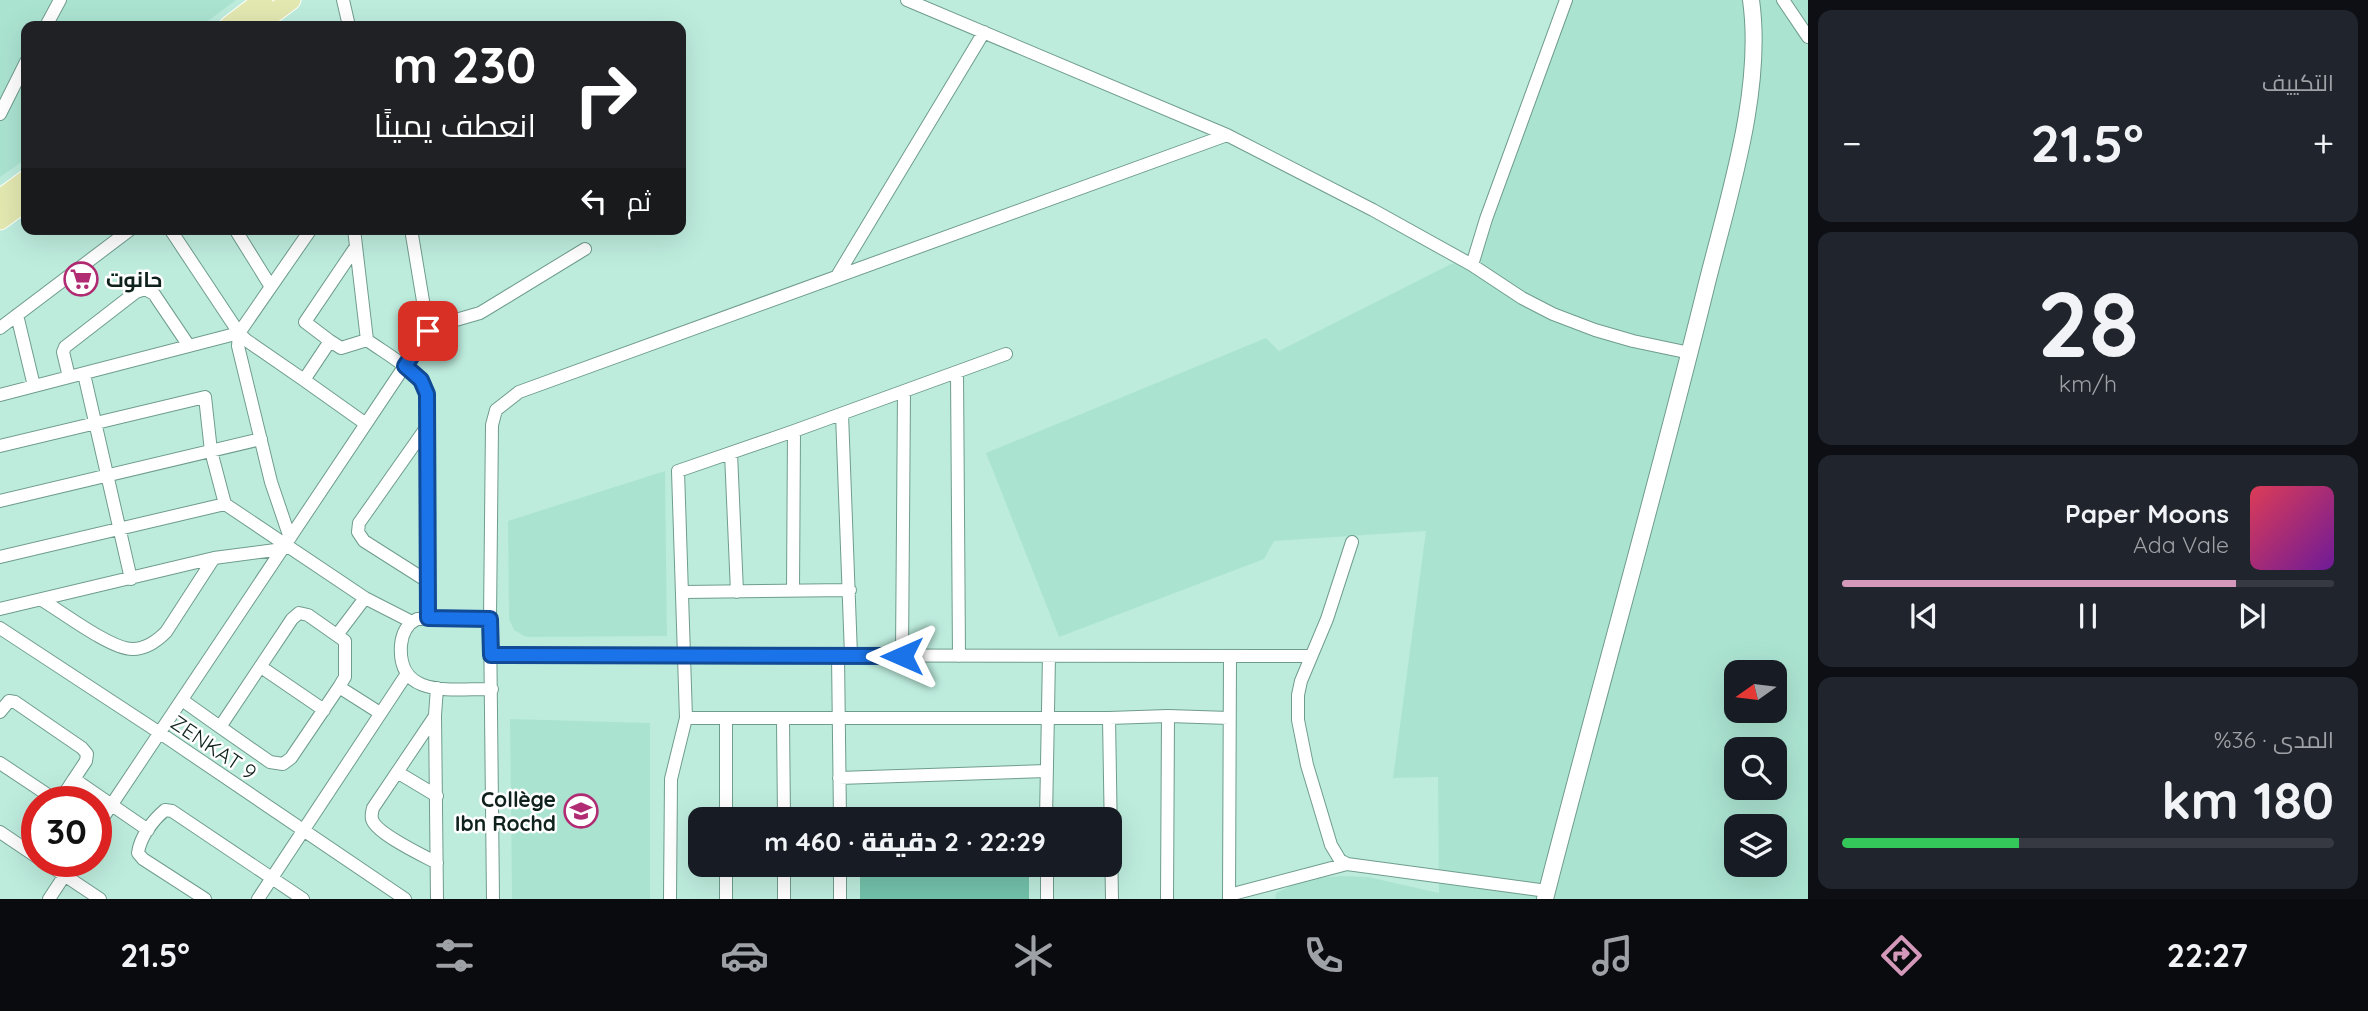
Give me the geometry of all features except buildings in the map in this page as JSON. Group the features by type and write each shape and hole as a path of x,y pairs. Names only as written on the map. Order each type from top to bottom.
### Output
{"main road":[{"path":"236,21 263,0"},
{"path":"263,21 290,0"},
{"path":"0,200 21,184"},
{"path":"0,220 21,205"}],"street":[{"path":"49,21 60,0"},
{"path":"343,0 348,21"},
{"path":"907,0 1227,135 1373,210 1553,314 1595,330 1690,353"},
{"path":"1472,265 1486,219 1566,0"},
{"path":"1352,542 1298,695 1298,720 1307,765 1336,854 1347,864 1546,895 1690,353 1737,157 1749,97 1755,47 1751,0"},
{"path":"1783,0 1808,37"},
{"path":"837,276 984,32"},
{"path":"0,114 21,72"},
{"path":"485,899 493,893 490,619 492,425 496,410 519,392 1227,135"},
{"path":"0,328 123,235"},
{"path":"174,235 246,340 366,425"},
{"path":"239,235 271,287"},
{"path":"286,543 239,346 239,333 307,235"},
{"path":"354,235 367,340 421,380 427,394 428,618"},
{"path":"412,235 428,331"},
{"path":"355,248 305,322 341,348 367,340"},
{"path":"148,830 112,805 428,331 480,313 585,249"},
{"path":"69,377 63,352 65,347 136,292 145,289 154,294 189,346"},
{"path":"17,315 34,386"},
{"path":"0,395 239,333"},
{"path":"304,380 330,341"},
{"path":"670,899 671,779 686,718 678,471 1006,354"},
{"path":"957,372 959,656"},
{"path":"84,374 131,579"},
{"path":"902,656 904,391"},
{"path":"0,446 205,397 211,451 225,503 365,598 412,622"},
{"path":"839,807 838,718 850,590 842,414"},
{"path":"427,581 364,541 358,532 359,523 428,425"},
{"path":"793,591 794,431"},
{"path":"0,501 261,439"},
{"path":"731,453 737,592"},
{"path":"0,557 225,503"},
{"path":"0,609 286,543"},
{"path":"42,600 113,644 131,649 140,648 158,640 166,632 214,558"},
{"path":"683,592 850,590"},
{"path":"182,700 271,762 283,764 291,758 343,685 341,638 344,624 365,598"},
{"path":"220,727 292,619 299,613 307,615 341,638"},
{"path":"490,619 428,618 412,622 404,632 400,648 406,676 417,683 438,688 492,689"},
{"name":"ZENKAT 9","path":"0,628 405,899"},
{"path":"491,655 1311,656"},
{"path":"1046,807 1049,656"},
{"path":"1230,656 1229,897 1347,864"},
{"path":"261,667 324,710"},
{"path":"258,899 406,676"},
{"path":"343,685 380,713"},
{"path":"436,899 435,715 438,688"},
{"path":"0,712 9,701 15,702 87,754 86,761 64,794 57,798 51,797 0,763"},
{"path":"435,715 373,808 373,822 384,833 437,863"},
{"path":"1167,899 1168,716"},
{"path":"686,718 1229,718"},
{"path":"726,718 726,807"},
{"path":"1109,718 1112,899"},
{"path":"783,720 784,807"},
{"path":"839,778 1046,771"},
{"path":"397,772 437,796"},
{"path":"74,779 84,786"},
{"path":"205,899 143,859 138,853 139,844 165,810 172,811 303,899"},
{"path":"0,832 21,846"},
{"path":"49,899 63,877"},
{"path":"66,877 100,899"},
{"path":"726,877 726,899"},
{"path":"784,877 784,899"},
{"path":"840,877 840,899"},
{"path":"1046,877 1047,899"}],"shaded area":[{"path":"0,0 236,0 208,21 21,21 21,162 0,177"},
{"path":"1571,0 1808,0 1808,899 1275,899 1276,893 1301,881 1342,876 1368,877 1439,893 1438,777 1393,778 1426,531 1274,541 1264,559 1059,637 986,453 1266,338 1279,351 1451,264 1480,257"},
{"path":"665,471 667,636 530,637 514,630 509,619 508,521"},
{"name":"Collège Ibn Rochd","path":"510,719 650,723 650,899 512,899"},
{"path":"860,877 1029,877 1029,899 860,899"}],"place":[{"name":"حانوت","path":"81,279"},
{"name":"Collège Ibn Rochd","path":"581,811"}],"route":[{"path":"428,331 405,366 421,380 427,394 428,618 490,619 491,655 902,656"}]}
